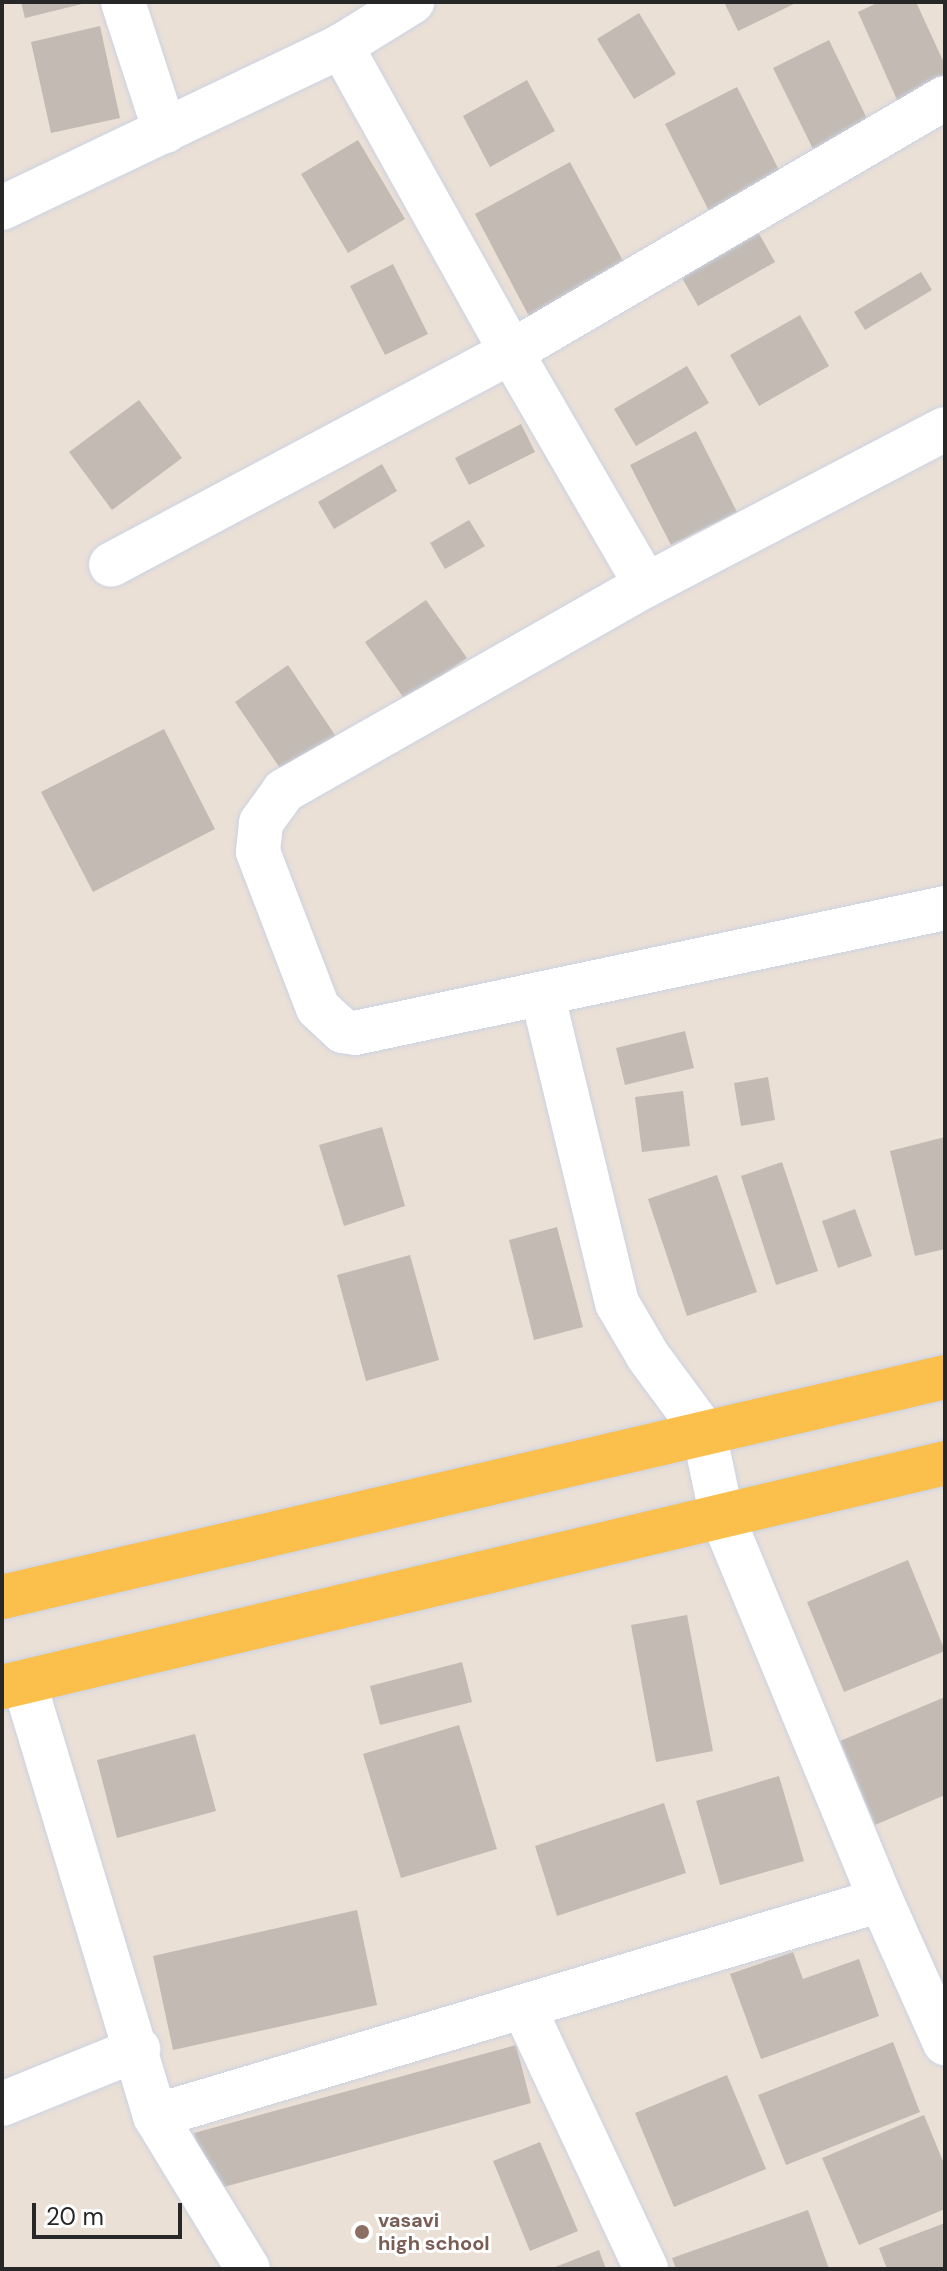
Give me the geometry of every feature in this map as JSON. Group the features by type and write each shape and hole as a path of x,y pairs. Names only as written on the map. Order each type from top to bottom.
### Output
{"main road":[{"path":"2,1597 945,1377"},
{"path":"13,1684 721,1513 945,1463"}],"street":[{"path":"123,2 165,131"},
{"path":"2,208 341,46 412,2"},
{"path":"341,46 511,352 646,585"},
{"path":"111,565 511,352 945,98"},
{"path":"945,429 646,585 284,791 261,823 258,852 318,1008 343,1031 542,994 945,908"},
{"path":"542,994 617,1303 648,1356 704,1432 721,1513 881,1900 945,2043"},
{"path":"13,1684 138,2049 155,2116 248,2269"},
{"path":"155,2116 881,1900"},
{"path":"524,2008 646,2269"},
{"path":"2,2104 138,2049"}],"building":[{"path":"21,2 85,2 86,3 25,18"},
{"path":"724,2 798,2 738,31"},
{"path":"879,2 916,2 945,65 945,81 898,102 858,12"},
{"path":"639,13 676,74 634,99 597,39"},
{"path":"100,26 120,118 51,133 31,42"},
{"path":"829,40 872,129 817,157 773,68"},
{"path":"527,80 555,131 490,167 463,116"},
{"path":"737,87 784,180 712,217 665,124"},
{"path":"358,140 405,219 348,253 301,174"},
{"path":"570,162 628,270 532,322 475,214"},
{"path":"754,225 775,262 698,306 677,269"},
{"path":"393,264 428,334 385,355 350,286"},
{"path":"921,272 932,290 865,330 854,312"},
{"path":"800,315 829,366 759,406 730,355"},
{"path":"687,366 709,403 636,446 614,409"},
{"path":"139,400 182,458 112,510 69,452"},
{"path":"521,424 535,452 469,485 455,458"},
{"path":"696,431 737,512 671,545 630,465"},
{"path":"382,464 397,491 334,529 318,502"},
{"path":"469,520 485,546 445,569 430,543"},
{"path":"426,600 467,658 405,700 365,642"},
{"path":"288,665 337,738 284,774 235,702"},
{"path":"164,729 215,829 93,892 41,792"},
{"path":"685,1031 694,1068 625,1085 616,1048"},
{"path":"768,1077 775,1120 741,1126 734,1083"},
{"path":"683,1091 690,1146 642,1152 635,1097"},
{"path":"382,1127 405,1206 344,1226 319,1145"},
{"path":"945,1137 945,1249 915,1256 890,1151"},
{"path":"782,1162 818,1271 776,1285 741,1176"},
{"path":"717,1175 757,1292 687,1316 648,1199"},
{"path":"855,1209 872,1256 838,1268 822,1221"},
{"path":"557,1227 583,1327 534,1340 509,1240"},
{"path":"410,1255 439,1360 366,1381 337,1275"},
{"path":"908,1560 945,1651 844,1692 807,1602"},
{"path":"687,1615 713,1751 656,1762 631,1625"},
{"path":"462,1662 472,1702 380,1725 370,1686"},
{"path":"945,1697 945,1795 875,1825 840,1741"},
{"path":"459,1725 497,1849 401,1878 363,1754"},
{"path":"195,1734 216,1811 117,1838 97,1760"},
{"path":"779,1776 804,1861 720,1885 696,1801"},
{"path":"664,1803 686,1873 557,1916 535,1846"},
{"path":"357,1910 377,2005 173,2050 153,1956"},
{"path":"793,1952 803,1979 859,1959 879,2016 761,2059 730,1974"},
{"path":"893,2042 920,2112 786,2165 758,2095"},
{"path":"516,2045 531,2103 209,2191 194,2133"},
{"path":"727,2075 766,2169 674,2207 635,2113"},
{"path":"924,2115 945,2166 945,2209 859,2245 822,2158"},
{"path":"540,2142 578,2231 530,2251 493,2161"},
{"path":"808,2210 829,2269 676,2269 672,2258"},
{"path":"945,2223 945,2269 887,2269 879,2248"},
{"path":"599,2250 606,2269 550,2269"}],"place":[{"name":"vasavi high school","path":"362,2232"}]}
